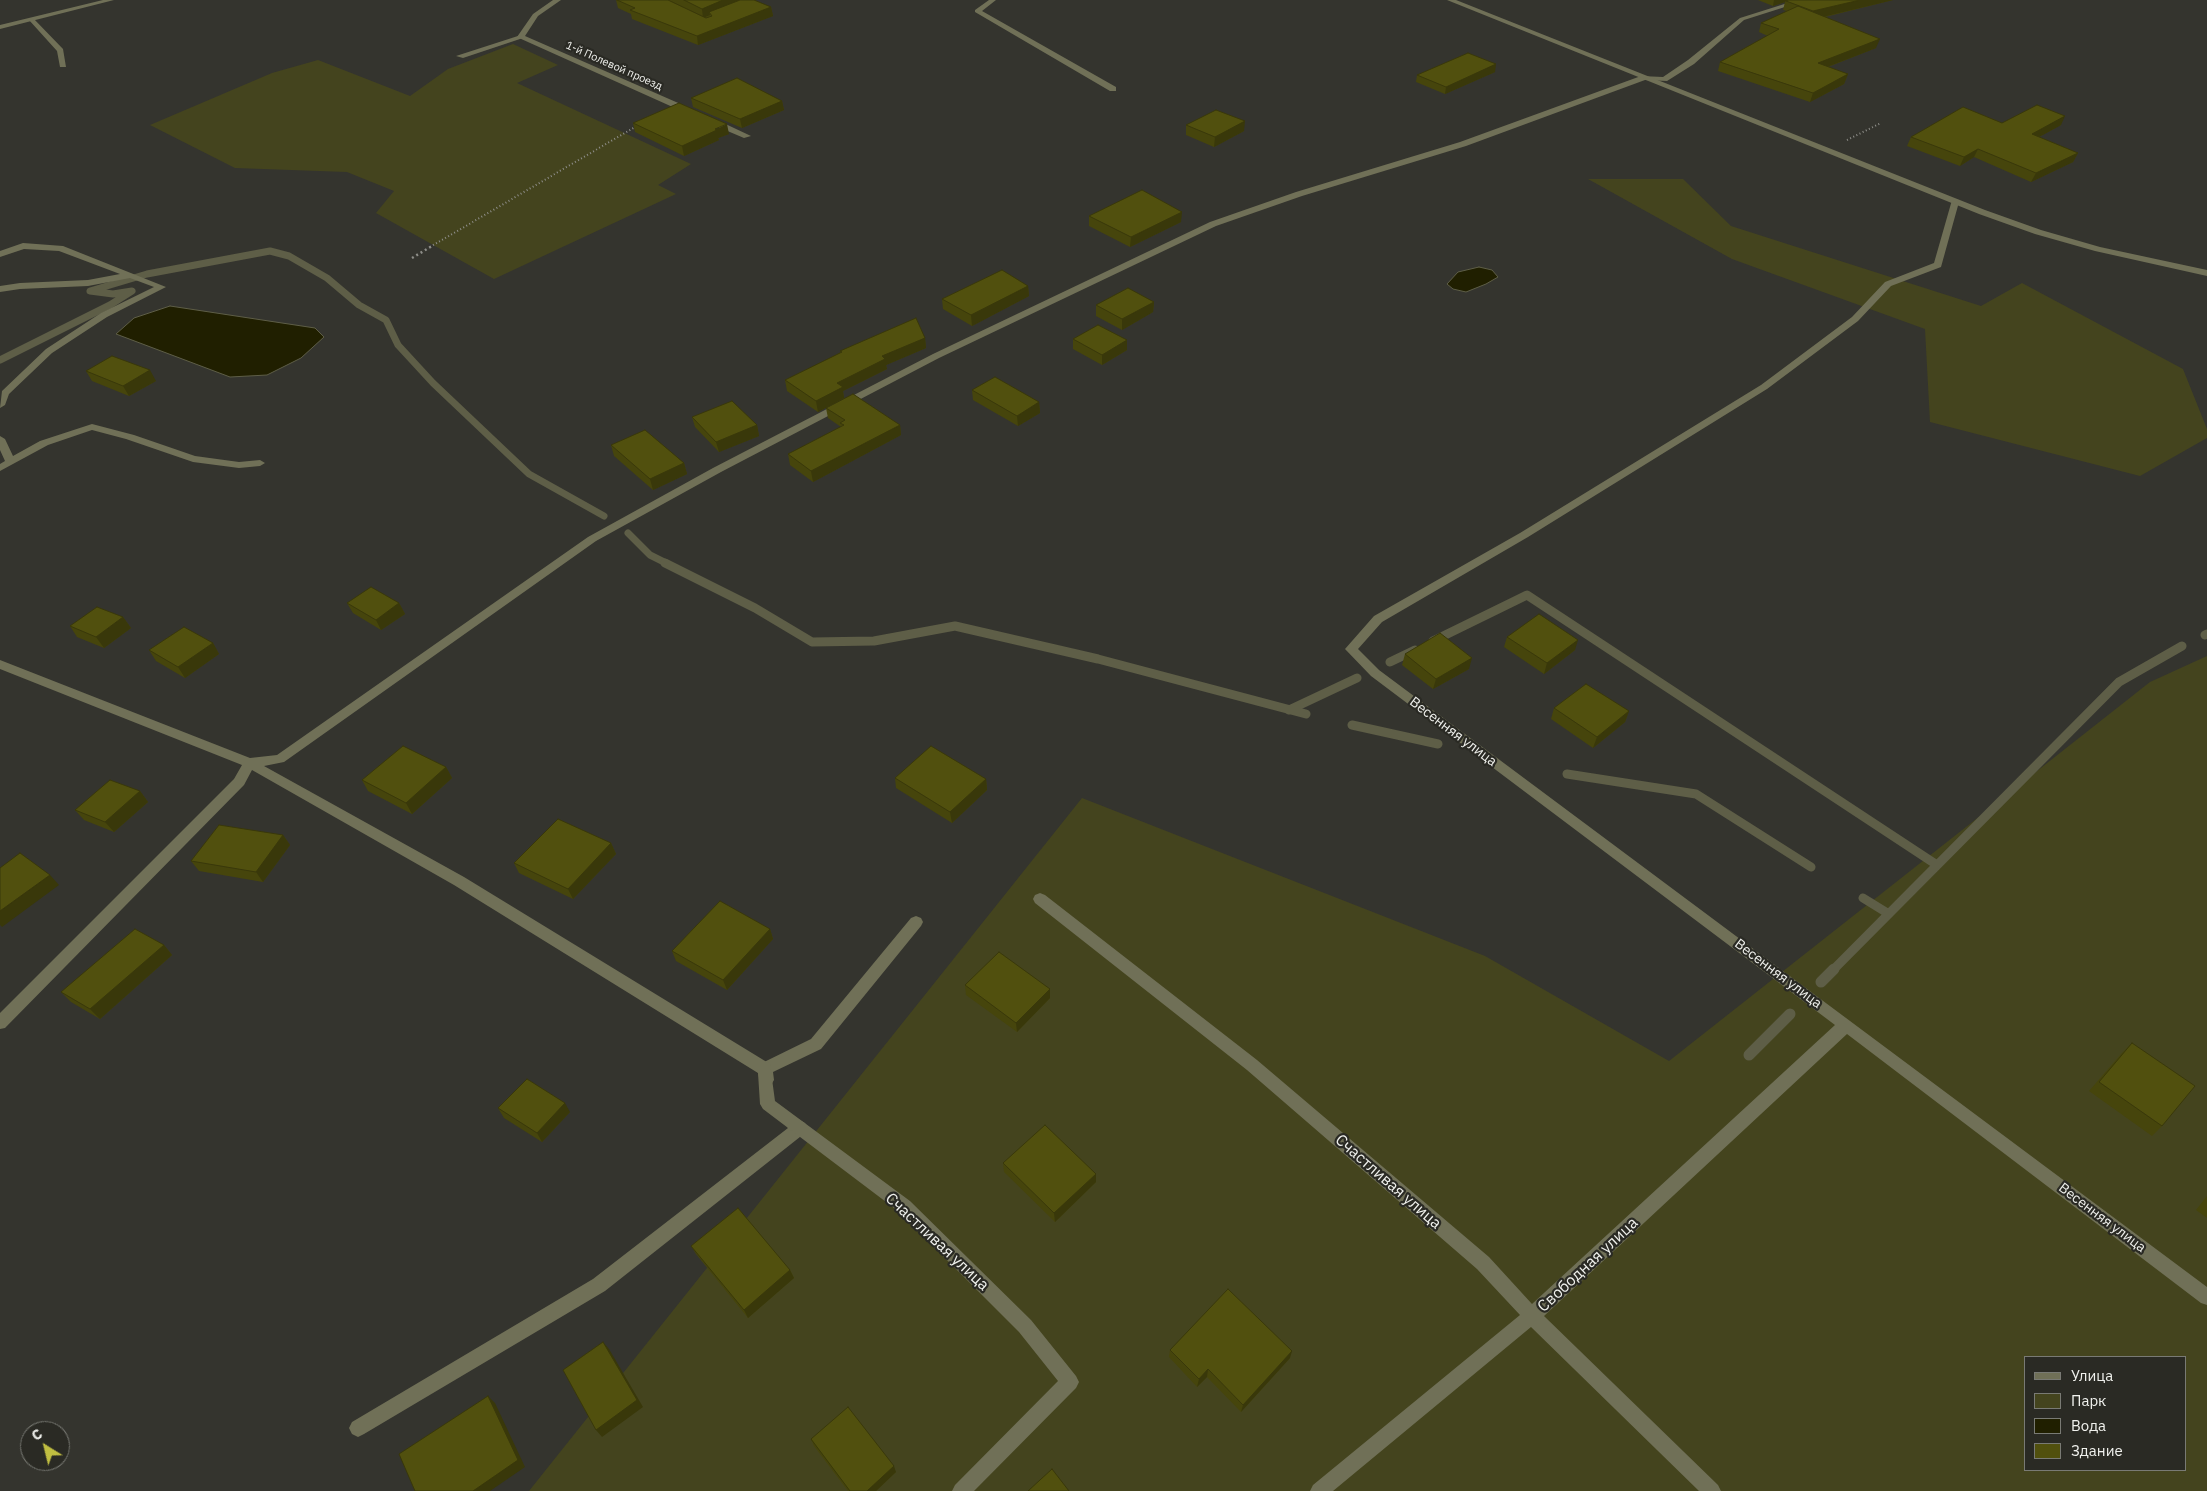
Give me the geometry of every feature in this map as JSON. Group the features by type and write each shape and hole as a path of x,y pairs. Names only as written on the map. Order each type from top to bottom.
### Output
{"street":[{"path":"0,27 111,0"},
{"path":"460,56 521,37 535,15 558,0"},
{"path":"993,0 977,11 1113,89"},
{"path":"1450,0 1827,152 2019,226 2140,260 2207,273"},
{"path":"249,763 280,759 592,539 717,470 936,356 1213,224 1345,179 1463,144 1644,78 1664,79 1691,62 1742,20 1804,0"},
{"path":"32,19 60,51 64,65"},
{"name":"1-й Полевой проезд","path":"521,37 696,114"},
{"path":"704,118 746,136"},
{"name":"Весенняя улица","path":"1956,202 1938,265 1888,284 1855,319 1764,386 1524,535 1378,619 1351,649 1374,673 2207,1297"},
{"path":"0,254 23,246 60,248 162,287 104,315 49,351 5,392 0,405"},
{"path":"0,290 20,286 88,283 130,275"},
{"path":"0,468 44,443 92,427 130,437 193,459 239,464 260,463"},
{"path":"0,440 11,462"},
{"path":"0,664 249,763 459,881 765,1069 816,1044 916,922"},
{"path":"0,1023 239,782 249,763"},
{"name":"Счастливая улица","path":"1040,898 1252,1064 1483,1264 1532,1316 1712,1491"},
{"name":"Свободная улица","path":"1318,1491 1532,1316 1846,1025"},
{"name":"Счастливая улица","path":"765,1069 768,1104 904,1206 1025,1326 1070,1382 961,1491"},
{"path":"358,1428 599,1285 800,1128"}],"path":[{"path":"412,258 643,123"},
{"path":"1827,152 1881,123"}],"green space":[{"path":"513,44 558,65 517,83 691,164 658,185 676,194 494,279 376,213 394,191 347,172 235,168 150,125 272,73 318,60 410,96 448,69"},
{"path":"1588,179 1683,179 1731,226 1981,306 2022,283 2183,369 2207,429 2207,438 2140,476 1930,422 1925,329 1732,259"},
{"path":"2207,656 2207,1491 529,1491 1082,798 1485,956 1669,1061 2150,682"}],"water":[{"path":"1479,267 1492,270 1498,277 1466,292 1453,289 1447,284 1458,272"},
{"path":"170,306 315,328 324,337 301,358 267,375 230,377 116,334 134,318"}],"building":[{"path":"617,0 668,0 706,18 712,16 709,12 740,0 754,0 771,7 697,36 630,10 635,8"},
{"path":"684,0 723,0 702,9"},
{"path":"1860,0 1813,11 1786,1"},
{"path":"1798,6 1880,39 1818,63 1848,74 1813,93 1720,62 1779,29 1761,23"},
{"path":"1468,53 1496,64 1446,87 1417,75"},
{"path":"737,78 782,101 740,119 691,98"},
{"path":"679,103 727,124 682,146 633,123"},
{"path":"2037,105 2065,116 2032,134 2078,153 2036,173 1978,149 1964,157 1911,137 1963,107 2002,123"},
{"path":"1216,110 1245,121 1215,137 1186,125"},
{"path":"1142,190 1182,212 1131,237 1089,216"},
{"path":"1002,270 1028,286 971,315 942,299"},
{"path":"1128,288 1154,302 1122,319 1096,305"},
{"path":"916,318 925,338 882,356 885,359 837,383 843,387 816,401 785,380 842,352 840,351"},
{"path":"1098,325 1127,340 1102,355 1073,339"},
{"path":"112,356 150,370 123,386 86,371"},
{"path":"995,377 1039,402 1017,416 972,390"},
{"path":"853,394 900,425 811,471 788,454 844,425 840,423 845,420 826,408"},
{"path":"732,401 757,425 716,442 692,417"},
{"path":"645,430 684,463 650,479 611,445"},
{"path":"371,587 399,603 376,620 347,603"},
{"path":"97,607 123,617 96,637 70,626"},
{"path":"1539,614 1578,640 1547,663 1507,637"},
{"path":"184,627 213,643 178,667 149,650"},
{"path":"1440,633 1472,658 1436,679 1405,654"},
{"path":"1586,684 1629,711 1597,737 1554,708"},
{"path":"403,746 446,767 406,803 362,780"},
{"path":"931,746 986,779 950,812 895,778"},
{"path":"110,780 140,791 105,822 75,810"},
{"path":"558,819 611,843 568,889 514,863"},
{"path":"219,825 283,835 256,872 191,861"},
{"path":"20,853 50,875 0,911 0,868"},
{"path":"720,901 770,929 723,980 672,951"},
{"path":"135,929 164,945 90,1009 61,992"},
{"path":"999,952 1050,989 1016,1023 965,985"},
{"path":"2132,1043 2195,1086 2162,1126 2099,1082"},
{"path":"527,1079 565,1103 537,1133 498,1108"},
{"path":"1045,1125 1096,1174 1054,1213 1003,1163"},
{"path":"738,1208 790,1270 744,1310 691,1246"},
{"path":"1228,1289 1292,1351 1243,1405 1208,1369 1199,1379 1170,1350"},
{"path":"603,1342 637,1400 596,1430 563,1370"},
{"path":"488,1396 518,1460 473,1491 415,1491 399,1454"},
{"path":"848,1407 894,1466 867,1491 850,1491 811,1439"},
{"path":"1052,1469 1069,1491 1028,1491"}],"waterway":[{"path":"0,360 110,305 132,291 113,294 90,291 147,274 270,251 289,256 327,278 359,305 386,320 398,345 433,383 529,474 604,516"},
{"path":"628,533 650,555 668,564"},
{"path":"665,563 755,608 812,642 874,641 955,626 1098,659 1290,710"},
{"path":"1433,641 1527,595 1937,865"},
{"path":"1889,914 2119,682 2182,646"},
{"path":"1390,662 1415,650"},
{"path":"1290,710 1357,678"},
{"path":"1290,710 1306,714"},
{"path":"1352,725 1438,744"},
{"path":"1567,774 1696,794 1811,867"},
{"path":"1863,898 1889,914"},
{"path":"1833,970 1889,914"},
{"path":"1821,982 1833,970"},
{"path":"1749,1055 1790,1014"}]}
